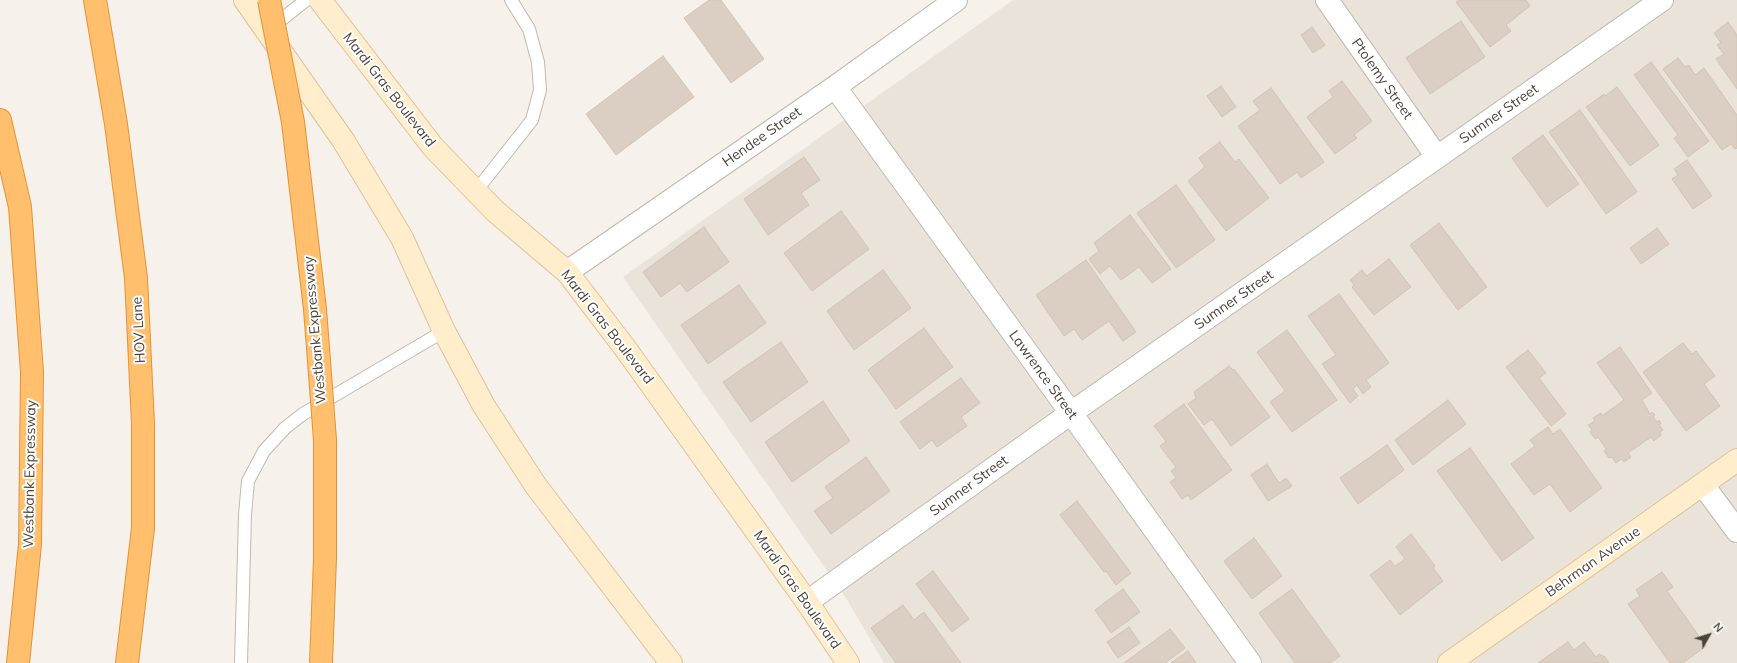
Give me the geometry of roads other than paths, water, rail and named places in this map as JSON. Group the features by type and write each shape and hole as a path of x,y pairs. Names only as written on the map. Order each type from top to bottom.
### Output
{"highway":[{"name":"HOV Lane","path":"95,0 116,124 136,278 143,408 143,528 127,663"},
{"name":"Westbank Expressway","path":"269,0 293,122 315,309 325,440 325,558 321,663"},
{"name":"Westbank Expressway","path":"0,120 20,207 32,372 30,544 18,663"}],"street":[{"path":"245,0 343,140 402,238 444,331 484,406 536,486 671,663"},
{"name":"Mardi Gras Boulevard","path":"320,0 433,147 495,211 567,272 626,348 807,602 848,663"},
{"name":"Hendee Street","path":"567,272 835,88 956,0"},
{"name":"Ptolemy Street","path":"1327,0 1437,157"},
{"name":"Sumner Street","path":"807,602 1071,413 1662,0"},
{"name":"Lawrence Street","path":"835,88 1250,663"},
{"name":"Behrman Avenue","path":"1449,663 1737,460"},
{"path":"1703,485 1737,531"}],"lane":[{"path":"267,31 306,0"},
{"path":"476,191 532,120 540,90 538,62 529,29 511,0"},
{"path":"240,663 244,515 248,480 264,451 284,428 303,414 444,331"}]}
